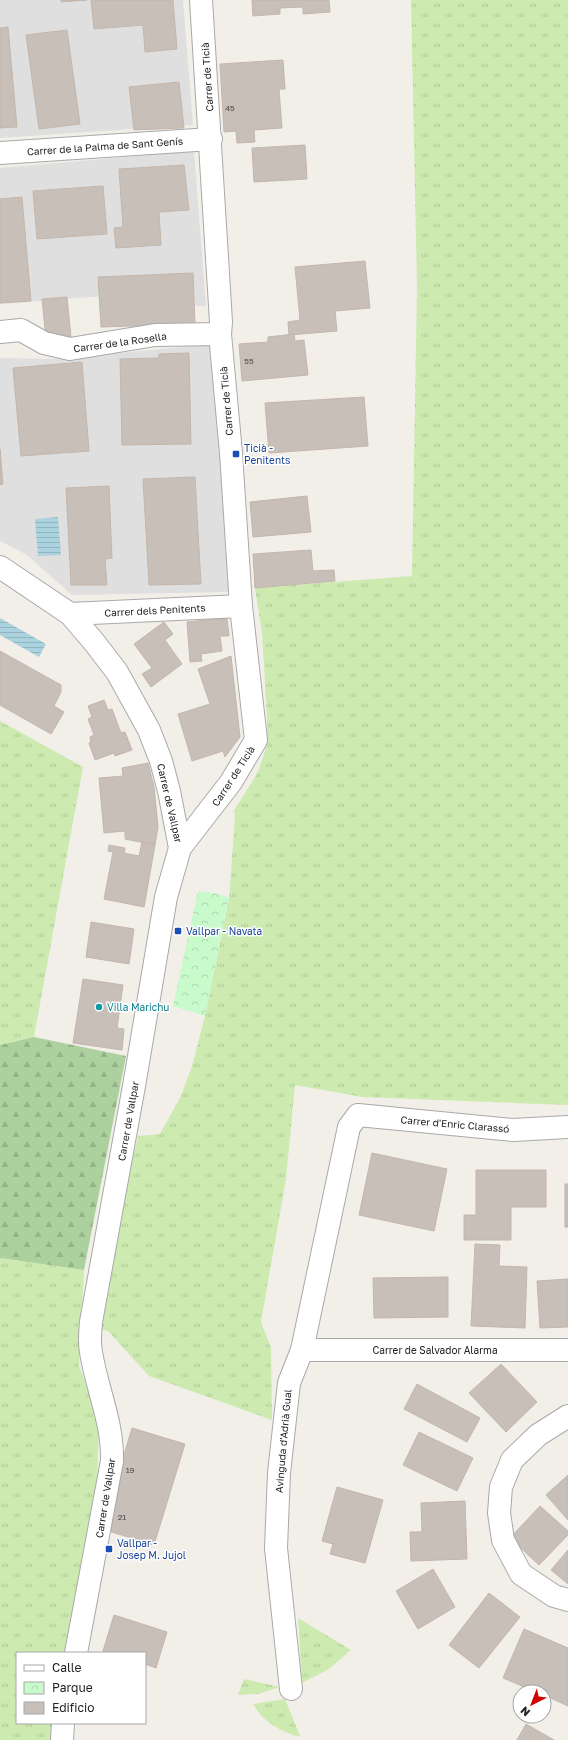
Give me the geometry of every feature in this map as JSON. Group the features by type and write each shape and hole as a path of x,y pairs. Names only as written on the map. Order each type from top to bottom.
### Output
{"street":[{"name":"Carrer de Ticià","path":"180,848 231,782 256,740 241,606 231,453 220,334 222,322 201,0"},
{"name":"Carrer de la Palma de Sant Genís","path":"0,153 211,139"},
{"name":"Carrer de la Rosella","path":"0,332 21,330 44,343 70,349 155,335 220,334"},
{"name":"Carrer de Vallpar","path":"0,567 70,614 117,672 149,730 161,761 180,848 166,897 91,1322 91,1351 108,1416 113,1447 112,1461 76,1652"},
{"name":"Carrer dels Penitents","path":"70,614 241,606"},
{"name":"Carrer d'Enric Clarassó","path":"349,1128 358,1115 513,1130 568,1127"},
{"name":"Avinguda d'Adrià Gual","path":"291,1689 276,1548 279,1473 289,1383 302,1350 349,1128"},
{"name":"Carrer de Salvador Alarma","path":"302,1350 568,1350"},
{"path":"568,1416 538,1435 512,1460 501,1487 499,1514 503,1540 521,1574 554,1596 568,1600"},
{"path":"62,1740 63,1724"}],"shaded area":[{"path":"0,0 183,0 193,125 0,138"},
{"path":"194,151 206,306 161,306 145,293 0,304 0,168"},
{"path":"214,344 229,592 72,595 27,555 0,541 0,358 55,359"}],"green space":[{"path":"411,0 568,0 568,1105 362,1097 295,1085 286,1179 261,1322 271,1348 272,1420 149,1376 108,1331 98,1329 107,1273 138,1136 160,1134 181,1096 192,1066 205,1016 229,899 236,814 233,812 258,772 267,745 267,717 262,633 255,588 412,576 417,287"},
{"path":"0,721 83,767 34,1037 0,1045"},
{"path":"198,891 215,893 229,898 205,1016 173,1006"},
{"path":"34,1037 126,1056 84,1270 0,1258 0,1045"},
{"path":"0,1258 84,1270 79,1366 99,1417 97,1490 64,1652 16,1652 16,1724 62,1724 61,1740 0,1740"},
{"path":"298,1618 351,1650 329,1669 302,1683"},
{"path":"244,1679 280,1687 258,1694 238,1695"},
{"path":"285,1699 300,1737 279,1729 267,1721 257,1711 253,1704"}],"water":[{"path":"58,517 61,555 38,556 35,519"},
{"path":"0,618 46,644 39,657 0,635"}],"building":[{"path":"61,0 87,0 61,2"},
{"path":"91,0 173,0 177,49 145,52 143,25 94,29"},
{"path":"252,0 329,0 330,12 303,14 303,7 280,8 280,14 253,16"},
{"path":"8,27 17,127 0,128 0,28"},
{"path":"67,30 80,124 39,129 26,35"},
{"path":"283,60 285,89 279,89 282,128 254,130 255,142 237,143 236,131 224,132 220,64"},
{"path":"179,82 184,128 134,130 129,87"},
{"path":"305,145 307,179 254,182 252,148"},
{"path":"184,165 189,210 159,212 161,245 116,248 114,228 123,227 119,169"},
{"path":"103,186 107,234 37,239 33,191"},
{"path":"22,197 31,301 0,303 0,199"},
{"path":"365,261 370,308 335,311 337,331 289,335 288,322 300,320 295,267"},
{"path":"193,273 195,324 101,327 98,277"},
{"path":"67,297 71,337 46,339 42,299"},
{"path":"294,334 295,341 304,340 308,375 242,381 239,344 268,342 268,337"},
{"path":"189,353 191,444 122,445 120,359 159,358 159,354"},
{"path":"82,362 89,451 21,456 13,368"},
{"path":"364,397 368,446 269,453 265,403"},
{"path":"0,449 3,484 0,485"},
{"path":"195,477 201,584 149,585 143,479"},
{"path":"109,486 112,558 105,559 107,585 71,585 66,488"},
{"path":"307,496 311,532 253,537 250,502"},
{"path":"311,550 313,571 334,570 335,581 255,588 253,554"},
{"path":"227,618 229,636 220,636 222,651 201,654 202,661 190,662 187,622"},
{"path":"164,622 173,634 165,640 182,664 151,687 142,674 152,668 134,644"},
{"path":"0,651 61,685 61,692 54,706 64,712 51,734 0,705"},
{"path":"231,656 240,737 225,757 223,751 192,761 178,714 210,704 198,669"},
{"path":"104,700 108,710 112,709 121,733 125,732 132,750 115,756 114,753 95,760 89,743 91,742 90,737 94,735 88,719 92,717 88,706"},
{"path":"148,763 154,787 158,827 155,845 125,839 125,831 104,833 99,778 123,776 122,768"},
{"path":"142,842 155,845 144,907 104,899 113,852 108,851 109,845 125,848 124,853 139,856"},
{"path":"91,922 134,929 129,964 86,957"},
{"name":"Villa Marichu","path":"83,979 123,985 117,1028 124,1029 122,1050 73,1043"},
{"path":"372,1153 447,1169 434,1231 359,1215"},
{"path":"476,1170 546,1170 546,1207 511,1207 511,1240 464,1240 464,1215 476,1215"},
{"path":"565,1184 568,1184 568,1227 565,1227"},
{"path":"475,1244 500,1245 499,1266 527,1267 525,1328 471,1326"},
{"path":"448,1277 448,1317 374,1318 373,1278"},
{"path":"568,1279 568,1327 540,1328 537,1281"},
{"path":"501,1364 537,1402 506,1432 469,1393"},
{"path":"417,1384 480,1418 467,1442 404,1409"},
{"path":"132,1428 185,1444 154,1545 102,1529"},
{"path":"419,1432 473,1458 457,1491 403,1465"},
{"path":"568,1475 568,1520 546,1495"},
{"path":"337,1487 383,1500 365,1563 330,1554 333,1544 322,1541"},
{"path":"465,1501 467,1559 411,1561 410,1532 422,1532 421,1503"},
{"path":"540,1506 568,1531 568,1535 539,1565 510,1538"},
{"path":"568,1550 568,1584 551,1570"},
{"path":"433,1569 455,1607 418,1629 396,1591"},
{"path":"489,1593 520,1617 479,1668 449,1645"},
{"path":"114,1615 167,1632 156,1668 146,1664 146,1652 103,1651"},
{"path":"524,1629 568,1648 568,1706 552,1699 552,1684 517,1684 503,1678"},
{"path":"526,1724 554,1740 517,1740"}],"place":[{"name":"Ticià - Penitents","path":"236,454"},
{"name":"Vallpar - Navata","path":"178,931"},
{"name":"Villa Marichu","path":"99,1007"},
{"name":"Vallpar - Josep M. Jujol","path":"109,1549"}]}
